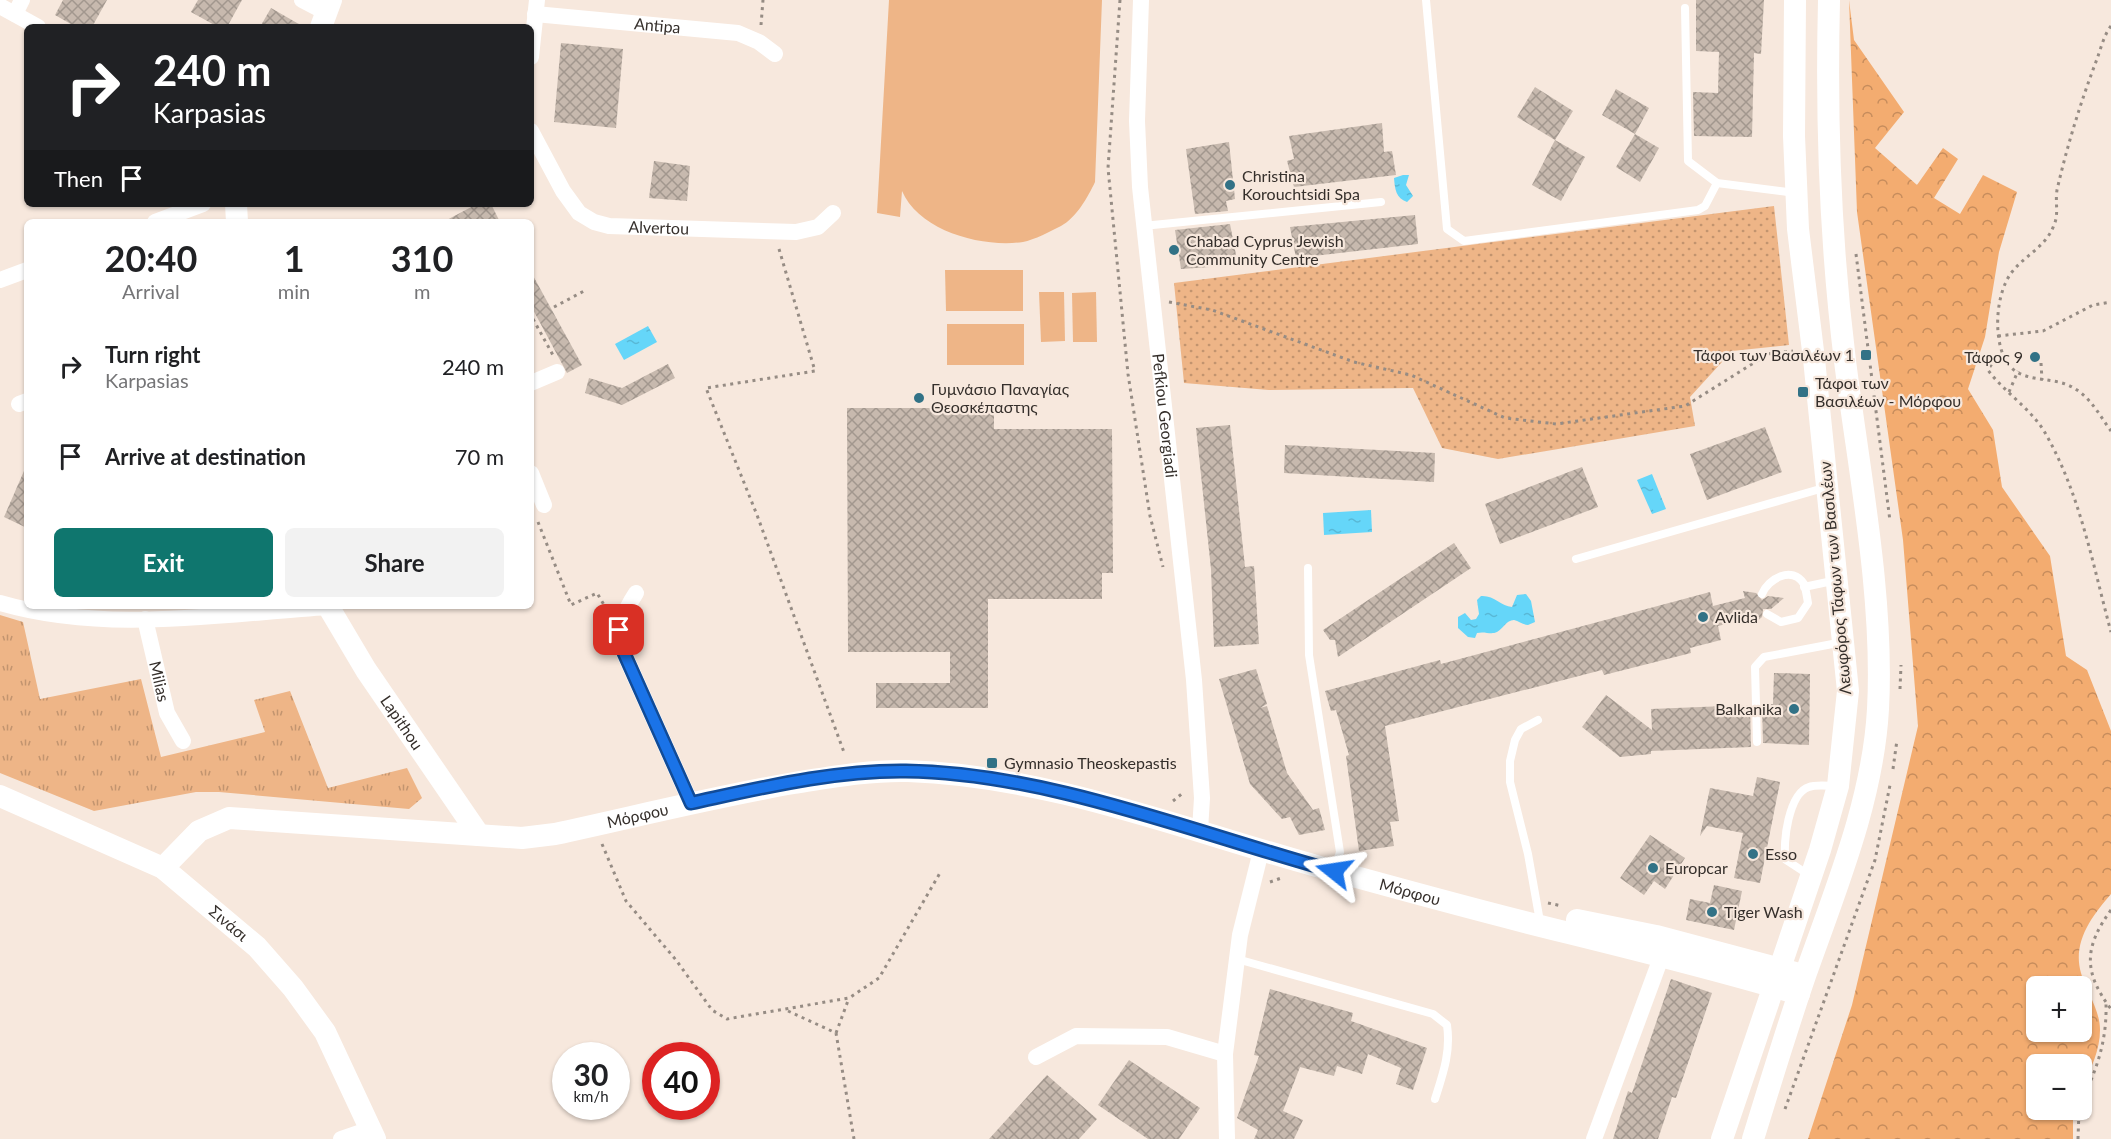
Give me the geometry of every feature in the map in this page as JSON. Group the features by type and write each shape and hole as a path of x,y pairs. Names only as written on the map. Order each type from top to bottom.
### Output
{"street":[{"path":"302,0 326,13"},
{"name":"Pefkiou Georgiadi","path":"1141,0 1137,121 1143,225 1194,680 1202,798 1200,830"},
{"name":"Λεωφόρος Τάφων των Βασιλέων","path":"1722,1139 1778,978 1838,786 1848,691 1813,348 1798,229 1795,0"},
{"name":"Λεωφόρος Τάφων των Βασιλέων","path":"1753,1139 1802,985 1834,894 1864,795 1874,752 1878,709 1878,647 1872,580 1834,257 1829,186 1829,0"},
{"path":"12,6 34,24"},
{"path":"534,27 536,7"},
{"name":"Antipa","path":"536,7 738,33 759,42 775,54"},
{"name":"Alvertou","path":"534,137 563,191 579,213 594,222 609,226 809,231 818,227 833,213"},
{"path":"163,219 195,207"},
{"path":"0,280 24,271"},
{"path":"534,382 557,372"},
{"path":"534,480 544,505"},
{"path":"636,593 625,611 619,630 620,644 691,803"},
{"path":"0,603 24,607"},
{"path":"38,609 71,617 145,620 289,609"},
{"name":"Lapithou","path":"330,609 366,670 479,836"},
{"name":"Milias","path":"145,620 167,712 183,741"},
{"name":"Μόρφου","path":"163,868 199,831 229,818 522,838 595,825 691,803 852,774 905,771 995,780 1083,799 1200,830 1261,851 1566,933 1778,978"},
{"name":"Σινάσι","path":"0,796 163,868 257,947 293,988 325,1032 372,1134"},
{"path":"1227,1139 1225,1054 1246,901 1261,851"},
{"name":"Μόρφου","path":"1509,916 1574,919 1656,936 1802,985"},
{"path":"1594,1139 1662,955"},
{"path":"1035,1057 1076,1036 1167,1037 1225,1054"},
{"path":"341,1139 372,1134"}],"lane":[{"path":"1426,0 1447,229 1456,238 1464,241 1698,210 1704,206 1717,183"},
{"path":"1685,8 1688,161 1717,183 1796,193"},
{"path":"1143,225 1381,202"},
{"path":"1576,559 1828,487"},
{"path":"1308,568 1309,655 1340,852 1334,871"},
{"path":"1762,594 1772,579 1780,576 1798,579 1804,587 1808,603 1798,618 1781,622 1767,614"},
{"path":"1804,587 1837,580"},
{"path":"1757,742 1755,667 1764,657 1843,642"},
{"path":"1538,720 1521,729 1515,740 1510,771 1539,916"},
{"path":"1811,876 1786,860 1784,850 1792,807 1798,795 1808,787 1838,786"},
{"path":"1237,959 1433,1014 1447,1025 1449,1040 1447,1064 1435,1099"}],"path":[{"path":"759,42 764,0"},
{"path":"1120,0 1108,168 1128,374 1150,516 1165,577"},
{"path":"2111,26 2083,101 2057,192 2057,215 2054,226 2039,247 2012,270 2004,285 1998,336 2005,361 2028,378 2042,380 2054,378 2081,392 2096,408 2111,431"},
{"path":"774,231 814,371 706,388 757,515 852,774"},
{"path":"554,307 586,290"},
{"path":"1150,298 1212,310 1354,362 1411,375 1505,418 1556,424 1685,406 1768,354 1813,348"},
{"path":"1998,336 2043,331 2093,305 2111,302"},
{"path":"534,321 561,370 557,372"},
{"path":"2005,361 1993,362 1988,370 2044,432 2081,520 2111,632"},
{"path":"2041,363 2042,380"},
{"path":"2009,393 2018,371"},
{"path":"544,505 538,521 571,604 597,593 619,630"},
{"path":"1165,805 1184,792 1187,783"},
{"path":"595,825 626,902 676,960 712,1010 726,1019 849,998 879,978 940,873"},
{"path":"2111,910 2095,935 2089,958 2096,987 2111,1009"},
{"path":"849,998 836,1033 854,1139"},
{"path":"2092,1079 2100,1061 2107,1030 2106,1003"},
{"path":"786,1010 836,1033"},
{"path":"2078,1139 2079,1120"}],"green space":[{"path":"889,0 1102,0 1095,182 1072,218 1032,239 1007,243 971,239 937,226 922,217 910,205 902,191 900,217 877,213"},
{"path":"1849,0 1854,40 1904,112 1875,148 1917,185 1943,148 1958,159 1934,198 1960,214 1983,175 2017,192 1999,252 1985,337 1968,389 1993,430 2002,487 2050,556 2066,656 2087,670 2111,731 2111,894 2091,920 2082,940 2079,962 2082,976 2026,976 2026,1042 2092,1042 2092,1001 2095,1008 2100,1030 2097,1052 2092,1066 2092,1054 2026,1054 2026,1120 2073,1120 2073,1139 1808,1139 1852,1005 1918,726 1903,540 1857,212"},
{"path":"1774,206 1789,345 1732,351 1690,397 1695,426 1498,459 1442,448 1413,388 1269,390 1184,383 1174,283"},
{"path":"945,270 1023,270 1023,311 946,311"},
{"path":"1039,292 1064,292 1065,341 1041,342"},
{"path":"1096,292 1097,342 1073,342 1072,293"},
{"path":"947,324 1024,324 1024,365 947,365"},
{"path":"0,615 23,622 40,699 141,679 161,757 265,732 254,700 290,691 328,788 407,768 422,798 409,809 219,792 196,792 94,811 0,773"}],"water":[{"path":"1409,175 1406,185 1413,196 1407,202 1398,196 1395,186 1394,178"},
{"path":"648,326 657,342 624,360 615,344"},
{"path":"1652,474 1666,509 1652,514 1637,480"},
{"path":"1371,510 1372,532 1324,535 1323,513"},
{"path":"1526,594 1531,601 1535,622 1528,625 1511,620 1497,632 1477,633 1475,638 1468,637 1458,628 1458,617 1465,613 1471,620 1476,619 1479,614 1477,600 1481,596 1490,597 1512,607 1517,595"}],"building":[{"path":"63,0 107,0 94,24 71,24 55,15"},
{"path":"198,0 242,0 229,24 213,24 191,12"},
{"path":"1696,0 1764,0 1761,54 1754,53 1752,137 1694,136 1693,92 1718,93 1719,52 1696,51"},
{"path":"271,8 299,24 262,24"},
{"path":"561,43 623,49 616,128 554,122"},
{"path":"1535,87 1573,111 1555,140 1517,117"},
{"path":"1616,89 1649,108 1635,134 1602,115"},
{"path":"1382,123 1384,152 1392,151 1396,175 1294,187 1287,161 1294,159 1289,136"},
{"path":"1635,134 1659,148 1640,182 1616,167"},
{"path":"1555,140 1585,157 1561,201 1532,185"},
{"path":"1229,142 1235,199 1226,201 1228,211 1195,214 1186,149"},
{"path":"654,161 690,166 687,201 649,198"},
{"path":"471,207 492,207 498,219 449,219"},
{"path":"1415,215 1418,244 1296,258 1290,227"},
{"path":"1230,224 1238,265 1181,269 1175,230"},
{"path":"534,277 582,365 567,373 534,312"},
{"path":"668,364 675,378 622,405 585,393 589,378 622,388"},
{"path":"847,408 994,408 994,429 1112,429 1113,573 1102,573 1102,599 988,599 988,708 876,708 876,683 950,683 950,652 848,652"},
{"path":"1230,425 1245,567 1254,566 1259,644 1214,647 1211,569 1196,428"},
{"path":"1765,427 1782,472 1707,500 1690,454"},
{"path":"1285,445 1435,453 1434,482 1284,473"},
{"path":"1582,467 1598,507 1500,544 1485,504"},
{"path":"24,471 24,527 4,517"},
{"path":"1454,543 1471,568 1338,657 1335,640 1330,640 1323,630"},
{"path":"1743,591 1756,593 1762,600 1768,596 1784,598 1771,609 1763,609 1762,617 1755,623 1751,618 1718,626 1721,640 1690,648 1691,653 1604,675 1602,670 1385,726 1399,821 1390,822 1394,846 1359,851 1346,756 1349,755 1336,710 1331,711 1325,691 1440,660 1441,664 1710,592 1713,606 1745,598"},
{"path":"1256,669 1267,704 1260,708 1267,706 1287,773 1313,810 1319,808 1325,830 1299,835 1290,817 1282,819 1250,784 1219,679"},
{"path":"1774,673 1810,674 1809,745 1763,743 1762,705 1773,704"},
{"path":"1606,695 1652,730 1651,709 1750,705 1751,747 1651,751 1651,754 1620,757 1582,727"},
{"name":"Esso","path":"1757,777 1780,782 1760,883 1734,878 1743,833 1707,826 1700,836 1710,788 1753,796"},
{"name":"Europcar","path":"1650,835 1685,858 1665,889 1654,881 1644,895 1620,878"},
{"name":"Tiger Wash","path":"1714,885 1742,891 1734,930 1686,920 1690,899 1710,903"},
{"path":"1671,979 1712,993 1676,1098 1672,1097 1658,1139 1613,1139 1628,1091 1632,1093"},
{"path":"1270,989 1353,1013 1351,1021 1427,1048 1413,1090 1396,1084 1401,1068 1368,1054 1362,1074 1337,1066 1334,1076 1300,1067 1283,1111 1303,1120 1294,1139 1254,1139 1258,1130 1237,1118 1259,1056 1254,1055"},
{"path":"1129,1060 1200,1108 1179,1139 1148,1139 1098,1105"},
{"path":"1047,1075 1097,1119 1079,1139 989,1139"}],"place":[{"name":"Christina Korouchtsidi Spa","path":"1230,185"},
{"name":"Chabad Cyprus Jewish Community Centre","path":"1174,250"},
{"name":"Τάφοι των Βασιλέων 1","path":"1866,355"},
{"name":"Τάφος 9","path":"2035,357"},
{"name":"Τάφοι των Βασιλέων - Μόρφου","path":"1803,392"},
{"name":"Γυμνάσιο Παναγίας Θεοσκέπαστης","path":"919,398"},
{"name":"Avlida","path":"1703,617"},
{"name":"Balkanika","path":"1794,709"},
{"name":"Gymnasio Theoskepastis","path":"992,763"},
{"name":"Esso","path":"1753,854"},
{"name":"Europcar","path":"1653,868"},
{"name":"Tiger Wash","path":"1712,912"}],"route":[{"path":"619,630 620,644 691,803 764,788 852,774 905,771 956,774 1083,799 1200,830 1261,851 1334,871"}]}
